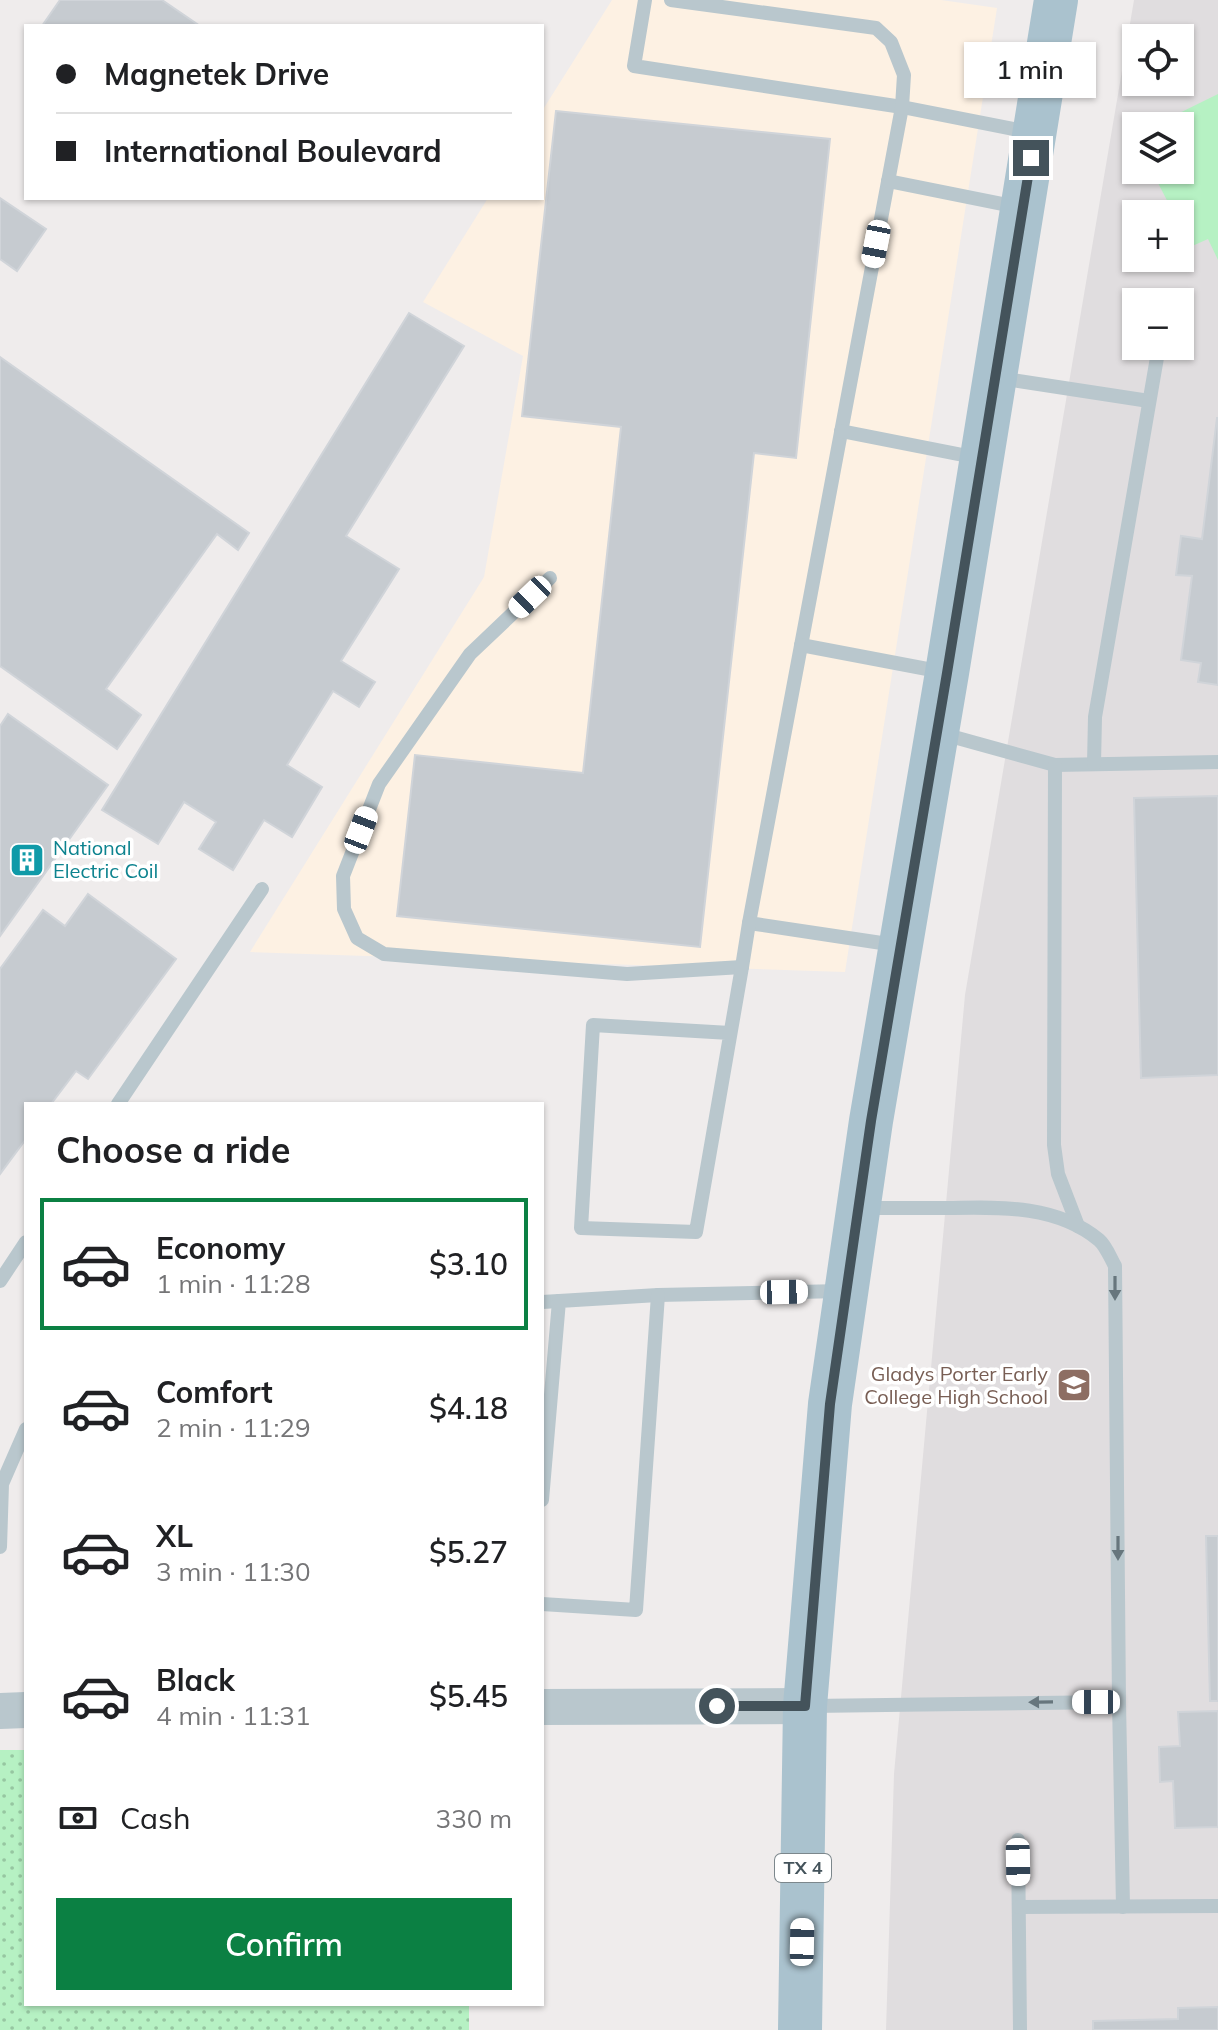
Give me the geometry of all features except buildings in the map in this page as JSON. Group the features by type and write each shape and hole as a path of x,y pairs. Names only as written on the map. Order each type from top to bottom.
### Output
{"main road":[{"name":"TX 4","path":"800,2030 805,1706 830,1404 900,946 1056,0"}],"street":[{"path":"544,1707 805,1706"},
{"path":"0,1711 24,1710"}],"lane":[{"path":"645,0 634,66 902,107 1035,134"},
{"path":"671,0 876,28 891,42 904,75 902,107 749,923 696,1232 581,1228 593,1025 730,1033"},
{"path":"888,181 1022,208"},
{"path":"1094,764 1095,717 1156,360"},
{"path":"994,377 1149,401"},
{"path":"841,431 981,458"},
{"path":"550,578 470,654 379,784 343,876 344,909 357,938 384,954 627,974 742,967"},
{"path":"801,645 947,673"},
{"path":"936,732 1055,765 1218,762"},
{"path":"1055,765 1054,1145 1058,1174 1078,1226"},
{"path":"119,1102 262,889"},
{"path":"749,923 900,946"},
{"path":"858,1208 1019,1208 1039,1212 1078,1226 1101,1241 1115,1266 1123,1907"},
{"path":"0,1281 24,1245"},
{"path":"544,1302 658,1295 847,1291"},
{"path":"544,1604 636,1610 658,1295"},
{"path":"544,1477 559,1301"},
{"path":"0,1547 2,1484 24,1434"},
{"path":"805,1706 1119,1702"},
{"path":"1018,1840 1020,2030"},
{"path":"1019,1907 1218,1906"}],"shaded area":[{"path":"612,0 941,0 997,8 845,972 250,952 484,577 523,356 423,302 487,200 544,200 544,108"},
{"name":"Gladys Porter Early College High School","path":"1134,0 1218,0 1218,2030 886,2030 894,1774 965,995 1122,71 1122,96 1194,96 1194,24 1130,24"}],"green space":[{"path":"1218,94 1218,260 1208,239 1194,245 1194,200 1167,200 1159,184 1194,184 1194,112 1181,112"},
{"path":"0,1750 24,1750 24,2006 469,2006 469,2030 0,2030"}],"place":[{"name":"National Electric Coil","path":"27,860"},
{"name":"Gladys Porter Early College High School","path":"1074,1385"}],"route":[{"path":"717,1706 805,1706 830,1404 858,1208 1031,158"}]}
